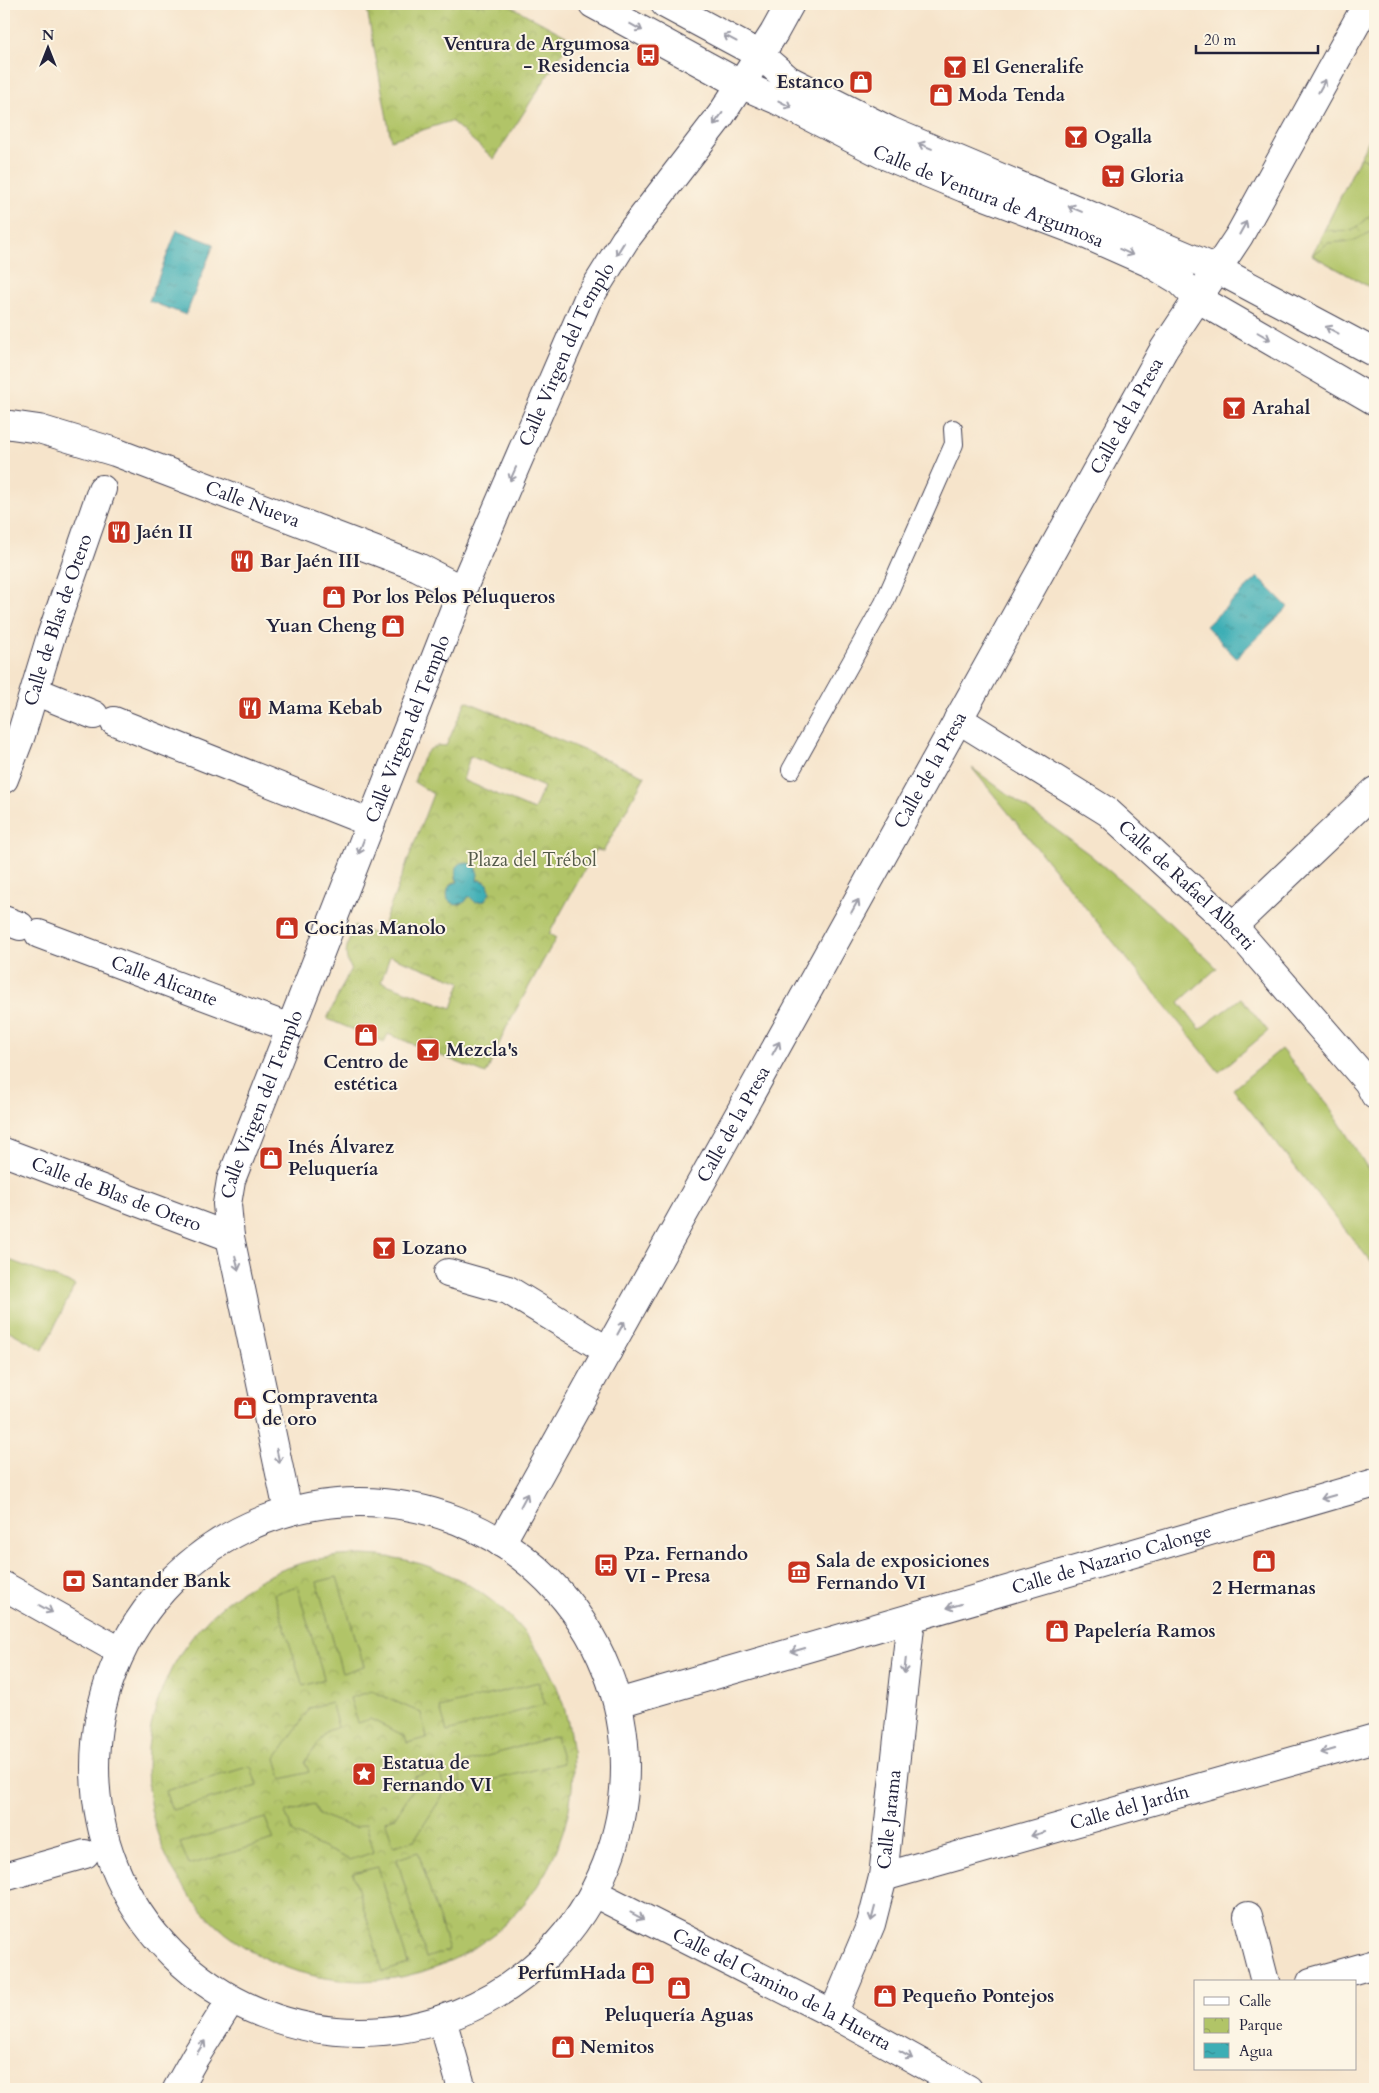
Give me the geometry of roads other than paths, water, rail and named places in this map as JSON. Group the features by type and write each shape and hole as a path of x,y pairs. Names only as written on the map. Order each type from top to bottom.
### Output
{"street":[{"name":"Calle de Ventura de Argumosa","path":"593,4 740,84 777,100 882,154 964,188 1080,232 1150,263 1180,281 1198,298 1375,402"},
{"name":"Calle de Ventura de Argumosa","path":"666,4 760,55 789,80 890,131 1217,269 1375,353"},
{"name":"Calle Virgen del Templo","path":"288,1511 230,1237 227,1204 231,1180 462,590 587,301 625,240 721,115 790,4"},
{"name":"Calle de la Presa","path":"501,1543 1164,349 1239,236 1367,4"},
{"name":"Calle Nueva","path":"4,414 39,429 115,452 254,503 418,566 462,590"},
{"name":"Calle Nueva","path":"4,424 39,429"},
{"name":"Calle de Blas de Otero","path":"4,779 35,692 50,638 102,489"},
{"path":"35,692 371,822"},
{"name":"Calle de Rafael Alberti","path":"958,719 1108,812 1233,926 1373,1085"},
{"path":"1233,926 1375,792"},
{"name":"Calle Alicante","path":"21,927 290,1028"},
{"name":"Calle de Blas de Otero","path":"4,1152 230,1237"},
{"path":"448,1273 508,1290 608,1351"},
{"name":"Calle de Nazario Calonge","path":"618,1703 1375,1483"},
{"path":"380,1503 443,1516 501,1543 536,1569 578,1615 596,1645 610,1677 618,1703 623,1734 625,1793 614,1844 594,1893 572,1927 545,1958 514,1984 479,2004 442,2019 402,2029 358,2032 314,2029 271,2017 231,2000 189,1971 154,1937 126,1895 105,1848 95,1800 94,1749 102,1700 120,1652 152,1600 195,1558 246,1527 288,1511 316,1506 380,1503"},
{"path":"4,1586 120,1652"},
{"name":"Calle Jarama","path":"833,2014 871,1924 883,1877 910,1618"},
{"name":"Calle del Jardín","path":"883,1877 1375,1738"},
{"path":"4,1877 85,1854"},
{"name":"Calle del Camino de la Huerta","path":"594,1893 833,2014 968,2089"},
{"path":"1248,1916 1264,1980"},
{"path":"1319,1980 1375,1964"},
{"path":"177,2089 231,2000"},
{"path":"442,2019 462,2089"}],"lane":[{"path":"791,770 884,603 954,444 953,429"}],"water":[{"path":"177,230 214,244 186,315 149,301"},
{"path":"1258,577 1288,607 1236,658 1206,626"},
{"path":"463,862 475,865 478,874 477,881 481,880 488,884 490,893 484,901 475,902 469,896 465,902 456,905 448,900 448,888 458,882 456,871"}],"place":[{"name":"Ventura de Argumosa - Residencia","path":"648,55"},
{"name":"El Generalife","path":"955,67"},
{"name":"Estanco","path":"861,82"},
{"name":"Moda Tenda","path":"941,95"},
{"name":"Ogalla","path":"1076,137"},
{"name":"Gloria","path":"1113,176"},
{"name":"Arahal","path":"1234,408"},
{"name":"Jaén II","path":"119,532"},
{"name":"Bar Jaén III","path":"242,561"},
{"name":"Por los Pelos Peluqueros","path":"334,597"},
{"name":"Yuan Cheng","path":"393,626"},
{"name":"Mama Kebab","path":"250,708"},
{"name":"Cocinas Manolo","path":"287,928"},
{"name":"Centro de estética","path":"366,1035"},
{"name":"Mezcla's","path":"428,1050"},
{"name":"Inés Álvarez Peluquería","path":"271,1158"},
{"name":"Lozano","path":"384,1248"},
{"name":"Compraventa de oro","path":"245,1408"},
{"name":"2 Hermanas","path":"1264,1561"},
{"name":"Pza. Fernando VI - Presa","path":"606,1565"},
{"name":"Sala de exposiciones Fernando VI","path":"799,1572"},
{"name":"Santander Bank","path":"74,1581"},
{"name":"Papelería Ramos","path":"1057,1631"},
{"name":"Estatua de Fernando VI","path":"364,1774"},
{"name":"PerfumHada","path":"643,1973"},
{"name":"Peluquería Aguas","path":"679,1988"},
{"name":"Pequeño Pontejos","path":"885,1996"},
{"name":"Nemitos","path":"563,2047"}],"park label":[{"name":"Plaza del Trébol","path":"532,860"}]}
